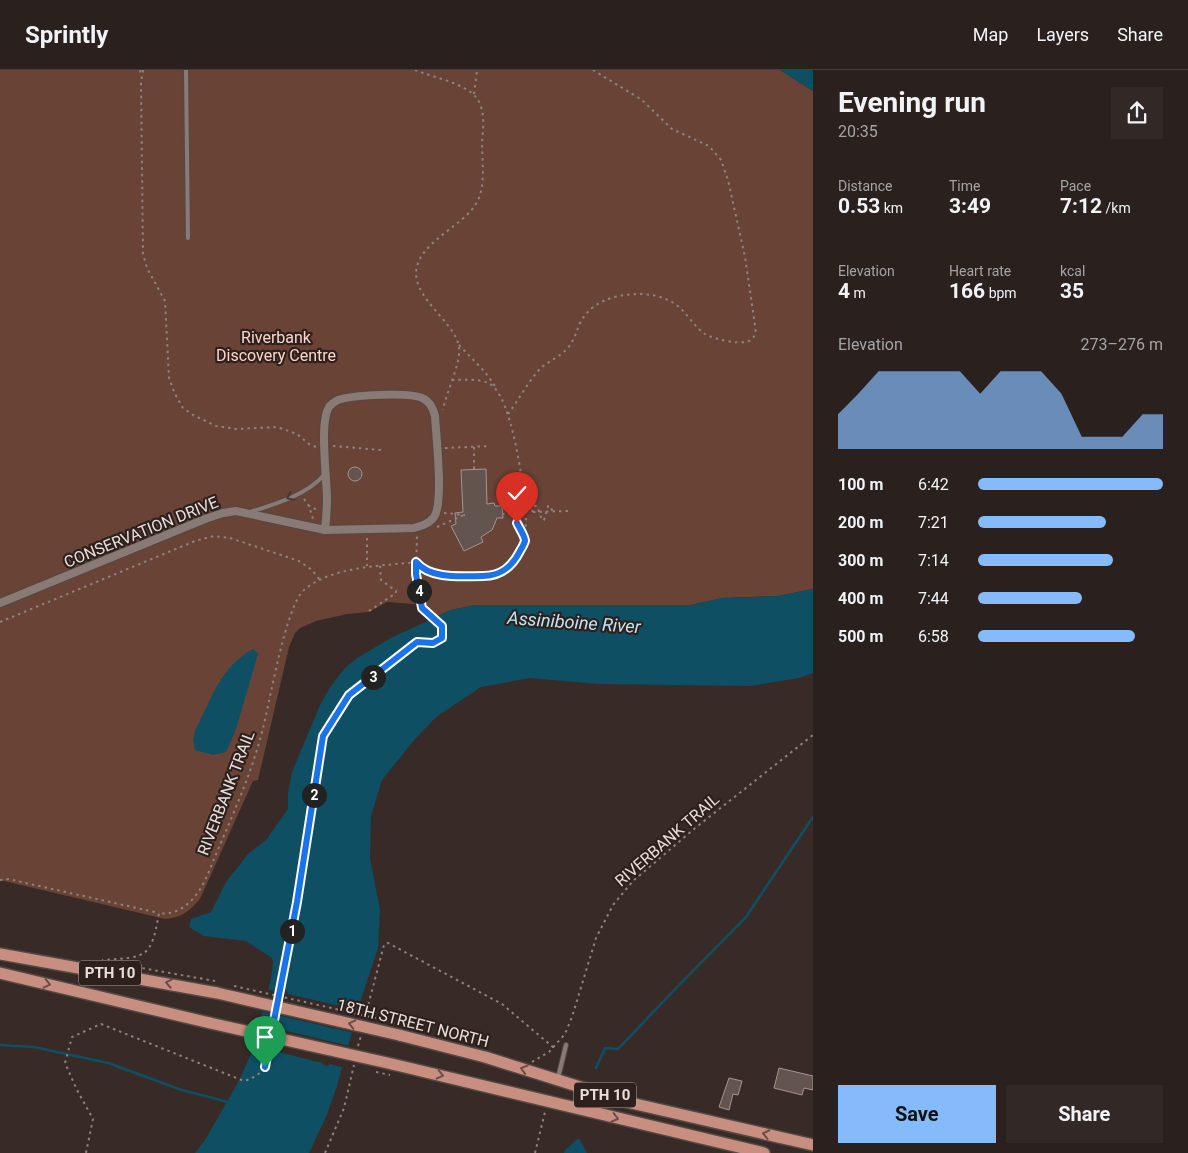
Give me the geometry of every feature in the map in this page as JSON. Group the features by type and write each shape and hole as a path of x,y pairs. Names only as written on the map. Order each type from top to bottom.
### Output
{"main road":[{"name":"18TH STREET NORTH","path":"1,954 218,987 401,1029 485,1058 672,1113 813,1146"},
{"name":"PTH 10","path":"0,973 764,1153"}],"street":[{"name":"CONSERVATION DRIVE","path":"0,603 219,514 236,511 321,529 367,530 419,527 430,521 436,512 439,498 435,416 429,402 418,396 411,395 360,396 336,401 329,408 325,418 327,514 321,529"}],"lane":[{"path":"186,70 188,238"},
{"path":"248,513 302,492 316,483 326,472"},
{"path":"558,1080 566,1045"}],"path":[{"path":"142,70 143,254 147,268 165,301 169,378 175,394 184,408 193,415 216,426 238,429 277,427 297,434 312,446 320,446"},
{"path":"415,70 460,86 474,94 481,105 483,118 482,184 477,202 469,213 426,251 418,264 416,275 422,292 454,334 459,345 485,372 499,392 508,414 526,508"},
{"path":"474,94 477,70"},
{"path":"508,414 537,372 567,349 588,312 602,301 611,298 637,294 664,298 676,304 701,331 713,338 744,342 750,341 755,334 745,257 728,180 721,160 709,146 672,129 642,100 593,70"},
{"path":"442,414 459,355 459,345"},
{"path":"452,380 486,382 499,392"},
{"path":"331,446 381,450"},
{"path":"442,448 490,446"},
{"path":"474,447 474,470"},
{"path":"302,492 321,529"},
{"path":"308,505 327,514"},
{"path":"552,512 550,506 548,506 546,512 544,520 542,520 539,512 537,506 534,506 532,513 539,512 546,512 552,512 568,511"},
{"path":"437,526 464,515 444,513"},
{"path":"516,513 520,529 525,538"},
{"path":"504,514 522,513"},
{"path":"416,562 424,569 434,573 491,576 508,569 514,562 525,538 526,518"},
{"path":"367,530 367,566"},
{"path":"0,622 195,541 214,536 230,538 299,561 312,570 320,580"},
{"path":"278,999 297,902 323,736 349,695 417,642 433,643 442,638 442,626 422,608 416,574 417,536"},
{"name":"RIVERBANK TRAIL","path":"159,914 169,914 181,909 193,898 203,883 253,764 263,730 284,636 293,607 302,591 320,580 367,566 416,562"},
{"path":"368,611 396,593 396,591 380,580 380,565"},
{"name":"RIVERBANK TRAIL","path":"554,1048 570,1023 596,938 613,905 633,881 701,823 813,735"},
{"path":"0,880 8,879 159,914 153,941 145,953 127,958 104,960 102,962"},
{"path":"390,944 502,1004 554,1048 531,1062"},
{"path":"129,966 218,987"},
{"path":"229,984 401,1029"},
{"path":"272,1028 276,1009"},
{"path":"86,1153 93,1119 77,1090 66,1063 72,1037 101,1024 244,1081 256,1077 265,1067 271,1038"},
{"path":"535,1153 546,1108"}],"green space":[{"name":"Riverbank Discovery Centre","path":"0,70 780,70 813,91 813,589 778,596 723,598 691,605 475,605 451,610 430,620 426,605 387,602 369,612 347,614 316,621 300,628 295,633 289,647 258,780 253,781 200,899 193,907 176,917 165,919 0,880"}],"water":[{"path":"780,70 813,70 813,91"},
{"name":"Assiniboine River","path":"813,589 813,673 799,678 750,686 598,684 530,678 481,687 436,717 415,739 382,780 371,816 370,859 380,909 378,948 361,999 337,1086 326,1117 309,1153 195,1153 205,1140 240,1079 252,1051 271,979 273,963 272,958 246,941 204,936 189,927 191,919 211,912 226,882 248,854 266,840 288,809 288,793 292,772 321,703 345,668 357,658 391,638 451,610 475,605 691,605 723,598 778,596"},
{"path":"253,649 258,654 235,732 226,752 213,755 195,750 193,740 195,731 218,685 232,665"},
{"path":"579,1138 587,1153 564,1153 565,1150"}],"pier":[{"path":"266,989 280,992 287,991 288,994 336,1005 342,1004 344,1007 360,1011 354,1033 260,1011"},
{"path":"257,1024 350,1046 345,1068 330,1064 328,1066 275,1051 273,1053 268,1052 267,1050 251,1046"}],"building":[{"path":"355,467 360,469 362,474 360,479 355,481 350,479 348,474 350,469"},
{"path":"486,469 487,504 494,503 495,506 502,506 503,518 497,518 492,530 481,537 483,542 464,551 451,526 456,524 455,513 463,512 461,470"},
{"path":"779,1068 813,1076 813,1090 804,1088 802,1095 774,1088"},
{"path":"729,1078 742,1081 738,1095 733,1094 729,1110 719,1107"}],"waterway":[{"path":"596,1068 605,1048 618,1049 746,917 813,817"},
{"path":"0,1045 34,1047 108,1063 182,1090 228,1102"}],"route":[{"path":"265,1067 297,902 323,736 349,695 417,642 433,643 442,638 442,626 422,608 416,574 416,562 428,572 434,573 483,576 500,574 514,562 524,542 525,538 517,523"}]}
